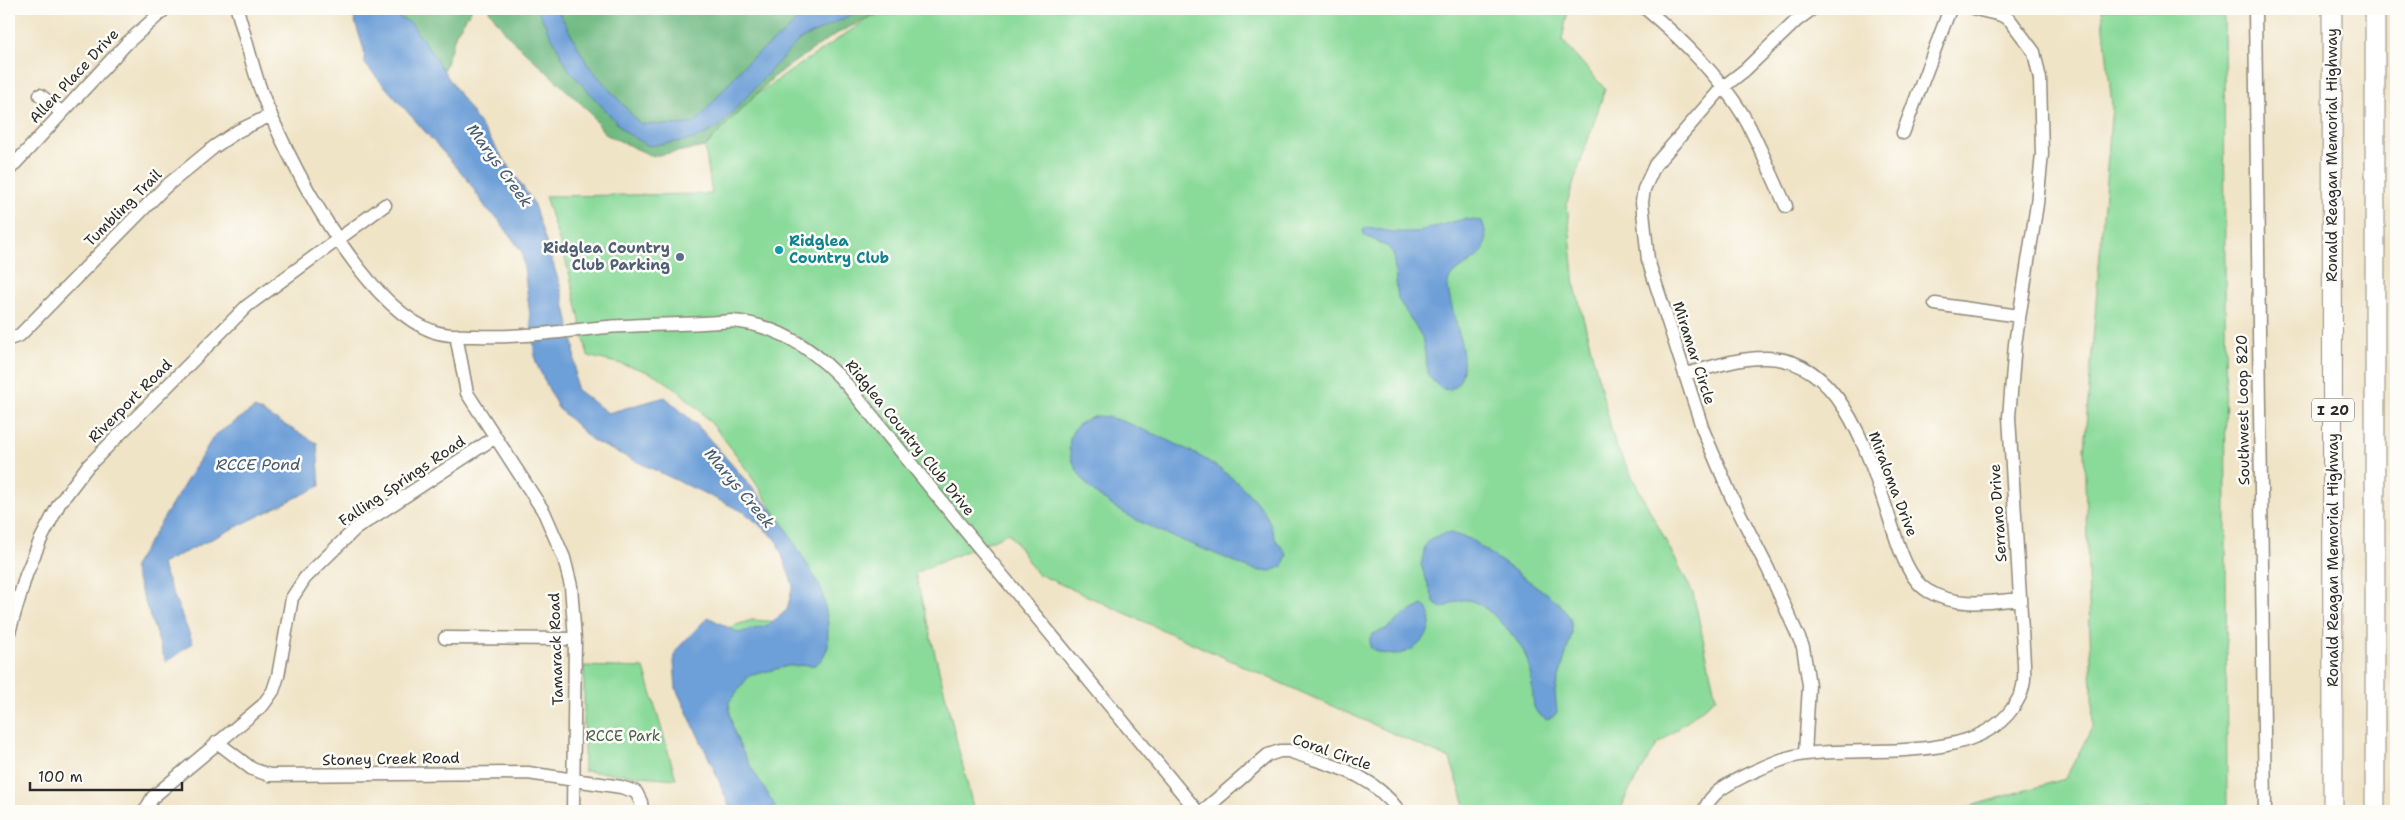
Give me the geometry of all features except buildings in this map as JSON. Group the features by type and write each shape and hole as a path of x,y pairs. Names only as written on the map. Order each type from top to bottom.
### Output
{"highway":[{"name":"Ronald Reagan Memorial Highway","path":"2332,9 2334,811"},
{"name":"I 20","path":"2375,9 2375,811"},
{"path":"2375,791 2386,811"}],"street":[{"name":"Allen Place Drive","path":"9,170 127,43 165,9"},
{"name":"Ridglea Country Club Drive","path":"237,9 260,89 300,175 338,240 356,266 395,307 425,328 456,335 512,337 610,327 732,321 747,322 796,342 828,364 1197,811"},
{"path":"1646,9 1678,36 1722,88 1746,121 1786,206"},
{"name":"Miramar Circle","path":"1805,754 1809,685 1803,647 1768,569 1731,496 1703,430 1648,260 1644,241 1643,196 1655,166 1722,88 1745,70 1796,21 1812,9"},
{"path":"1903,133 1950,9"},
{"name":"Serrano Drive","path":"1704,811 1716,792 1724,785 1768,765 1805,754 1946,746 1982,735 1996,727 2018,700 2023,686 2024,663 2010,417 2019,316 2037,204 2042,154 2040,79 2034,52 2010,20 2001,15 1976,9"},
{"name":"Southwest Loop 820","path":"2255,9 2265,811"},
{"path":"40,95 61,112"},
{"name":"Tumbling Trail","path":"9,339 20,335 164,188 214,147 238,131 271,115"},
{"path":"338,240 385,205"},
{"name":"Riverport Road","path":"9,632 26,575 40,541 59,504 87,467 247,306 338,240"},
{"path":"1935,304 2019,316"},
{"name":"Tamarack Road","path":"456,335 466,393 555,532 571,586 575,639 573,811"},
{"name":"Miraloma Drive","path":"1685,374 1762,358 1798,364 1814,373 1830,388 1854,426 1871,464 1897,542 1915,577 1927,590 1958,601 1980,603 2020,599"},
{"name":"Falling Springs Road","path":"145,811 153,797 262,705 272,691 278,676 292,598 306,578 355,529 494,438"},
{"path":"445,638 575,639"},
{"name":"Stoney Creek Road","path":"217,742 252,769 269,775 286,777 528,773 621,787 636,792 641,802 642,811"},
{"name":"Coral Circle","path":"1203,811 1268,755 1280,751 1289,751 1358,775 1375,785 1391,800 1399,811"}],"green space":[{"path":"381,9 472,9 456,33 443,73 439,64 416,59"},
{"path":"488,9 886,9 834,35 777,74 705,147 652,156 605,134 589,111 509,37"},
{"path":"951,9 1568,9 1562,40 1605,89 1567,203 1575,286 1615,444 1693,593 1716,698 1657,745 1627,794 1620,811 1467,811 1450,759 1036,573 1009,533 915,573 974,811 739,811 729,735 711,633 752,620 783,622 807,565 759,488 722,436 680,392 650,373 588,356 569,272 545,196 712,194 705,147 754,96 872,16"},
{"path":"2102,9 2224,9 2227,811 1953,811 2065,779 2093,726 2084,450 2112,106"},
{"name":"RCCE Park","path":"584,666 644,668 676,779 584,771"}],"water":[{"name":"Marys Creek","path":"351,9 396,9 400,18 411,23 533,202 560,285 574,346 576,389 608,413 665,397 698,426 783,523 822,590 828,623 828,647 822,659 815,665 788,666 749,676 729,702 734,731 739,744 775,806 774,811 731,811 714,769 676,689 674,662 676,650 708,617 739,633 768,625 787,610 793,585 776,539 744,512 593,441 558,408 536,363 522,252 498,219 486,208 467,179 365,64 364,50"},
{"path":"537,9 557,9 588,65 640,124 678,125 695,123 745,64 785,32 808,9 863,9 798,41 719,127 695,139 649,146 625,132 569,70"},
{"path":"1464,219 1482,221 1486,235 1485,245 1481,253 1453,274 1448,282 1463,357 1463,371 1458,383 1449,390 1440,388 1429,377 1422,337 1398,299 1393,253 1388,247 1364,235 1363,230 1368,227 1392,232 1416,232"},
{"name":"RCCE Pond","path":"255,408 317,443 320,486 161,564 193,643 166,662 133,568 214,436"},
{"path":"1098,416 1124,422 1166,439 1229,475 1255,500 1266,515 1276,540 1287,555 1283,566 1278,569 1264,571 1244,566 1138,521 1095,493 1076,469 1069,446 1072,434 1077,426 1084,421"},
{"path":"1444,533 1452,533 1470,539 1560,604 1568,615 1571,621 1572,633 1555,691 1557,712 1554,716 1547,720 1538,714 1534,707 1531,675 1523,650 1510,632 1493,614 1475,602 1467,600 1458,601 1442,608 1435,604 1421,565 1425,546 1430,539"},
{"path":"1423,605 1428,609 1430,621 1428,632 1422,641 1403,653 1391,655 1380,653 1370,647 1370,638 1373,634 1388,628 1405,614"}],"place":[{"name":"Ridglea Country Club","path":"779,250"},
{"name":"Ridglea Country Club Parking","path":"680,257"}]}
